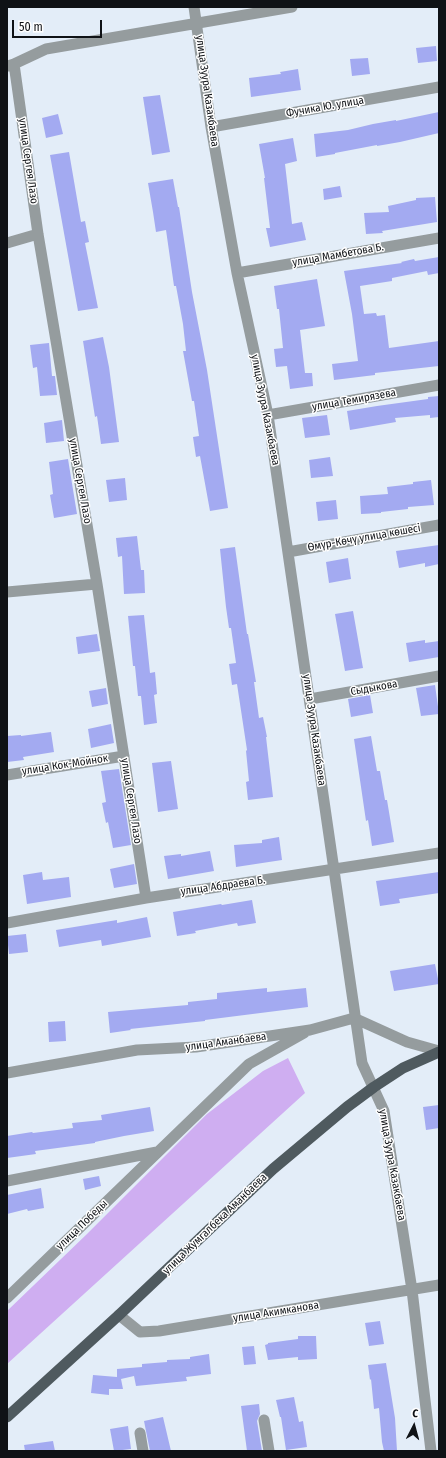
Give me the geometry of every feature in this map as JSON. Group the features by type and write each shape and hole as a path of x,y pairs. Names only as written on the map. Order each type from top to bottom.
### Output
{"main road":[{"name":"улица Жумгалбека Аманбаева","path":"7,1417 119,1315 273,1169 347,1107 374,1087 404,1068 439,1052"}],"street":[{"name":"улица Зуура Казакбаева","path":"194,7 211,128 237,273 268,415 335,870 354,1018 362,1063 384,1111 412,1290 431,1451"},
{"path":"10,65 46,49 292,7"},
{"name":"улица Сергея Лазо","path":"10,65 97,584 146,898"},
{"name":"Фучика Ю. улица","path":"211,128 439,87"},
{"path":"7,243 38,234"},
{"name":"улица Мамбетова Б.","path":"237,273 439,238"},
{"name":"улица Темирязева","path":"268,415 439,385"},
{"name":"Өмүр-Көчү улица көшесі","path":"288,552 439,525"},
{"path":"7,592 97,584"},
{"name":"Сыдыкова","path":"310,699 439,676"},
{"name":"улица Кок-Мойнок","path":"7,775 124,756"},
{"name":"улица Абдраева Б.","path":"7,923 146,898 439,853"},
{"path":"354,1018 407,1042 439,1052"},
{"name":"улица Аманбаева","path":"7,1073 137,1050 196,1047 310,1030 354,1018"},
{"name":"улица Победы","path":"7,1298 249,1064 310,1030"},
{"path":"7,1181 157,1152"},
{"name":"улица Акимканова","path":"119,1315 140,1332 158,1331 439,1285"},
{"path":"264,1420 269,1451"},
{"path":"140,1433 143,1451"}],"shaded area":[{"path":"288,1058 305,1093 7,1364 7,1311 87,1234 207,1114 263,1071"}],"building":[{"path":"436,46 437,61 418,63 416,48"},
{"path":"368,58 370,74 352,76 350,59"},
{"path":"298,69 301,90 251,97 249,78 281,74 280,72"},
{"path":"160,95 170,152 152,155 143,97"},
{"path":"439,112 439,133 400,142 316,157 314,134 348,130"},
{"path":"58,114 63,134 46,138 42,118"},
{"path":"293,138 297,161 285,164 292,224 302,222 306,240 270,247 266,228 270,228 265,178 259,144"},
{"path":"69,152 81,222 85,221 89,242 85,243 98,308 78,311 50,155"},
{"path":"173,179 207,370 228,508 210,511 200,456 196,457 193,437 199,436 194,401 192,401 183,351 186,351 183,324 176,286 174,286 166,230 156,232 148,183"},
{"path":"340,186 342,197 324,200 323,189"},
{"path":"435,197 437,222 382,231 383,233 366,234 364,213 389,212 388,206 416,200 416,198"},
{"path":"439,257 439,273 428,275 427,271 392,278 392,281 360,286 364,314 376,313 377,316 385,315 389,348 439,341 439,366 375,373 375,375 334,380 332,364 358,361 352,314 344,271 402,263 401,262 414,259 415,261"},
{"path":"317,279 325,326 300,330 305,373 312,373 313,386 290,389 287,366 276,367 274,349 283,348 279,309 277,309 274,286"},
{"path":"103,337 109,367 119,442 101,444 97,416 95,417 83,341"},
{"path":"49,343 52,376 55,376 57,395 40,396 37,367 33,368 30,345"},
{"path":"439,396 439,417 430,418 430,415 395,418 396,422 350,430 347,411"},
{"path":"327,415 330,435 305,438 302,418"},
{"path":"62,420 64,441 46,443 44,423"},
{"path":"330,457 333,476 311,478 309,460"},
{"path":"68,459 77,514 54,518 50,495 53,494 49,462"},
{"path":"125,478 127,500 109,502 106,480"},
{"path":"431,480 434,505 408,507 408,509 381,513 361,514 360,496 388,494 387,487"},
{"path":"336,500 338,519 318,521 316,502"},
{"path":"137,536 141,570 144,570 145,593 124,594 122,556 118,557 116,538"},
{"path":"439,545 439,564 425,567 425,563 399,568 396,551"},
{"path":"235,547 247,634 256,682 254,682 259,718 263,717 267,737 273,797 248,800 246,782 249,781 247,750 237,684 232,685 229,664 236,663 231,628 229,628 226,607 220,549"},
{"path":"348,558 351,579 329,583 326,562"},
{"path":"353,611 363,668 345,671 335,614"},
{"path":"144,615 150,673 155,672 157,694 154,695 157,723 144,725 141,696 138,696 135,666 133,666 128,616"},
{"path":"97,634 100,651 78,654 76,637"},
{"path":"425,640 425,643 439,641 439,657 409,662 406,643"},
{"path":"435,685 439,714 421,716 416,688"},
{"path":"106,688 108,704 92,707 89,691"},
{"path":"370,695 373,713 351,717 348,699"},
{"path":"111,724 114,743 91,748 88,729"},
{"path":"51,732 54,752 23,757 24,760 7,762 7,736 21,736"},
{"path":"371,736 377,771 380,771 385,800 387,800 394,842 372,846 368,820 366,821 354,739"},
{"path":"171,761 178,809 158,812 152,763"},
{"path":"119,769 131,845 113,848 108,822 106,823 102,803 106,802 101,771"},
{"path":"279,837 282,860 236,867 234,845 262,843 262,840"},
{"path":"210,851 214,871 168,879 164,856 181,854 181,856"},
{"path":"134,864 137,884 114,888 110,869"},
{"path":"42,872 43,880 69,877 71,897 27,904 23,875"},
{"path":"439,872 439,893 399,899 400,903 380,906 376,881"},
{"path":"252,900 256,923 238,926 237,923 177,936 173,912"},
{"path":"147,917 151,937 102,946 101,940 59,947 56,930 117,920 117,923"},
{"path":"26,934 28,952 9,954 7,936"},
{"path":"435,964 439,984 394,991 390,971"},
{"path":"267,988 267,992 306,988 308,1007 205,1021 130,1029 131,1030 110,1033 108,1012 188,1005 188,1002 217,999 217,993"},
{"path":"65,1021 66,1041 49,1042 48,1022"},
{"path":"439,1105 439,1128 426,1130 423,1107"},
{"path":"150,1107 154,1131 95,1143 35,1151 36,1154 7,1158 7,1136 73,1128 72,1123 102,1120 101,1115"},
{"path":"99,1176 101,1186 85,1190 83,1179"},
{"path":"41,1188 44,1208 28,1211 27,1209 7,1214 7,1195"},
{"path":"380,1321 384,1344 369,1346 365,1323"},
{"path":"298,1336 316,1336 317,1359 298,1360 298,1357 268,1360 265,1345 268,1343 298,1339"},
{"path":"254,1346 256,1364 244,1365 242,1347"},
{"path":"209,1354 211,1374 186,1377 187,1381 136,1386 134,1376 121,1379 123,1389 109,1389 109,1395 91,1393 93,1375 117,1377 117,1369 142,1367 142,1364 167,1362 167,1360 190,1359 190,1357"},
{"path":"386,1363 395,1418 397,1451 384,1451 379,1408 374,1409 368,1365"},
{"path":"294,1397 299,1422 303,1421 307,1447 286,1450 281,1417 276,1400"},
{"path":"259,1404 260,1414 257,1421 262,1451 247,1451 241,1406"},
{"path":"163,1417 171,1451 150,1451 144,1421"},
{"path":"128,1426 131,1449 114,1451 110,1429"},
{"path":"53,1441 55,1451 25,1451 24,1445"}]}
